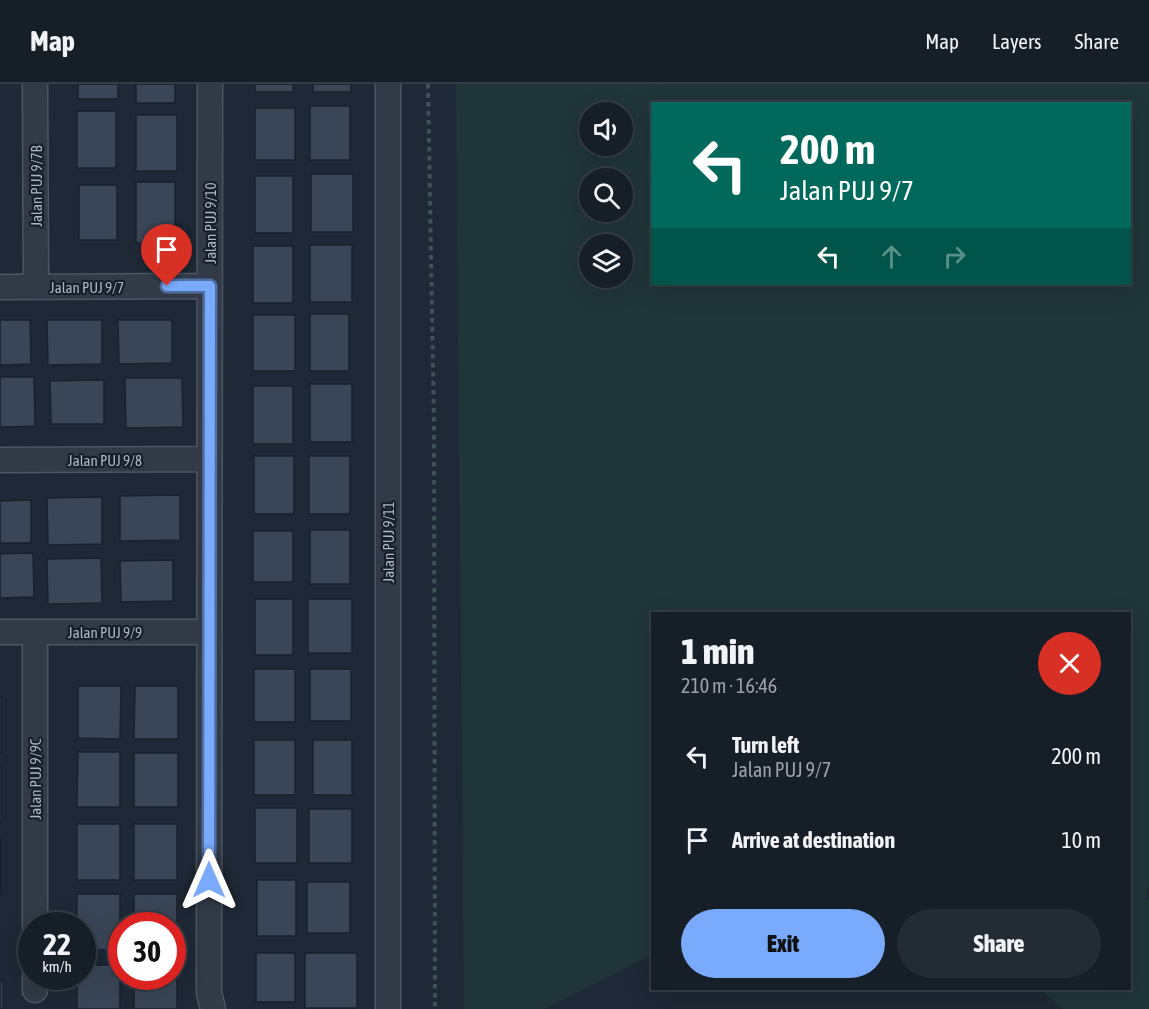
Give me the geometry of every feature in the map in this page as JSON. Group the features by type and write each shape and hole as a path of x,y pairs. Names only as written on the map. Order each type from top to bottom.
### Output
{"street":[{"name":"Jalan PUJ 9/7B","path":"35,84 36,287"},
{"name":"Jalan PUJ 9/10","path":"210,84 209,993 213,1009"},
{"name":"Jalan PUJ 9/11","path":"388,84 388,1004"},
{"name":"Jalan PUJ 9/7","path":"0,287 210,286"},
{"name":"Jalan PUJ 9/8","path":"0,460 209,459"},
{"name":"Jalan PUJ 9/9","path":"0,632 209,632"},
{"name":"Jalan PUJ 9/9C","path":"34,632 35,912"}],"path":[{"path":"428,84 434,426 435,1009"}],"green space":[{"path":"456,84 1149,84 1149,883 1147,897 1149,901 1149,1009 1063,1009 1040,990 1131,990 1131,612 651,612 651,956 544,1009 464,1009"}],"building":[{"path":"78,84 118,84 118,99 78,99"},
{"path":"136,84 175,84 175,103 136,103"},
{"path":"255,84 293,84 293,92 255,92"},
{"path":"313,84 351,84 351,92 313,92"},
{"path":"310,106 350,106 350,160 310,160"},
{"path":"255,108 295,108 295,160 255,160"},
{"path":"77,111 116,111 116,168 77,168"},
{"path":"136,115 177,115 177,171 136,171"},
{"path":"311,174 353,174 353,232 311,232"},
{"path":"255,176 293,176 293,233 255,233"},
{"path":"136,182 175,182 175,243 136,243"},
{"path":"79,185 117,185 117,240 79,240"},
{"path":"310,245 352,245 352,302 310,302"},
{"path":"253,246 293,246 293,303 253,303"},
{"path":"310,314 349,314 349,371 310,371"},
{"path":"253,315 295,315 295,371 253,371"},
{"path":"0,320 30,320 31,364 0,365"},
{"path":"47,320 102,320 102,364 48,365"},
{"path":"118,320 172,320 172,363 119,364"},
{"path":"0,377 34,377 35,426 0,427"},
{"path":"125,378 182,378 183,427 126,428"},
{"path":"104,380 104,424 51,424 50,381"},
{"path":"310,384 352,384 352,442 310,442"},
{"path":"253,386 293,386 293,444 253,444"},
{"path":"254,456 294,456 294,514 254,514"},
{"path":"309,456 350,456 350,514 309,514"},
{"path":"180,495 180,540 120,541 120,496"},
{"path":"102,497 102,544 48,545 47,498"},
{"path":"31,500 31,543 0,543 0,501"},
{"path":"310,530 350,530 350,584 310,584"},
{"path":"253,531 293,531 293,582 253,582"},
{"path":"33,553 34,597 0,598 0,554"},
{"path":"101,558 102,603 48,604 47,559"},
{"path":"173,560 173,601 121,602 120,561"},
{"path":"255,599 293,599 293,655 255,655"},
{"path":"308,599 352,599 352,653 308,653"},
{"path":"254,669 295,669 295,722 254,722"},
{"path":"310,669 351,669 351,721 310,721"},
{"path":"78,686 121,686 120,739 78,738"},
{"path":"135,686 178,686 178,739 134,739"},
{"path":"0,697 2,697 2,753 0,753"},
{"path":"254,740 295,740 295,795 254,795"},
{"path":"313,740 352,740 352,795 313,795"},
{"path":"78,752 120,752 120,807 77,807"},
{"path":"134,753 178,753 178,807 134,807"},
{"path":"0,766 2,766 2,822 0,822"},
{"path":"255,808 297,808 297,863 255,863"},
{"path":"309,809 352,809 352,863 309,863"},
{"path":"77,824 120,824 120,880 77,880"},
{"path":"134,824 177,824 177,880 134,880"},
{"path":"1,838 1,895 0,895"},
{"path":"257,880 296,880 296,936 257,936"},
{"path":"307,882 350,882 350,933 307,933"},
{"path":"77,894 120,894 120,912 108,912 108,950 96,950 96,912 77,912"},
{"path":"134,894 177,894 177,912 134,912"},
{"path":"256,953 295,953 295,1002 256,1002"},
{"path":"305,953 357,953 357,1008 305,1008"},
{"path":"96,965 108,965 108,990 120,990 120,1009 77,1009 77,990 96,990"},
{"path":"0,981 3,981 3,1009 0,1009"},
{"path":"134,990 177,990 177,1009 134,1009"}],"route":[{"path":"167,286 210,286 209,880"}]}
